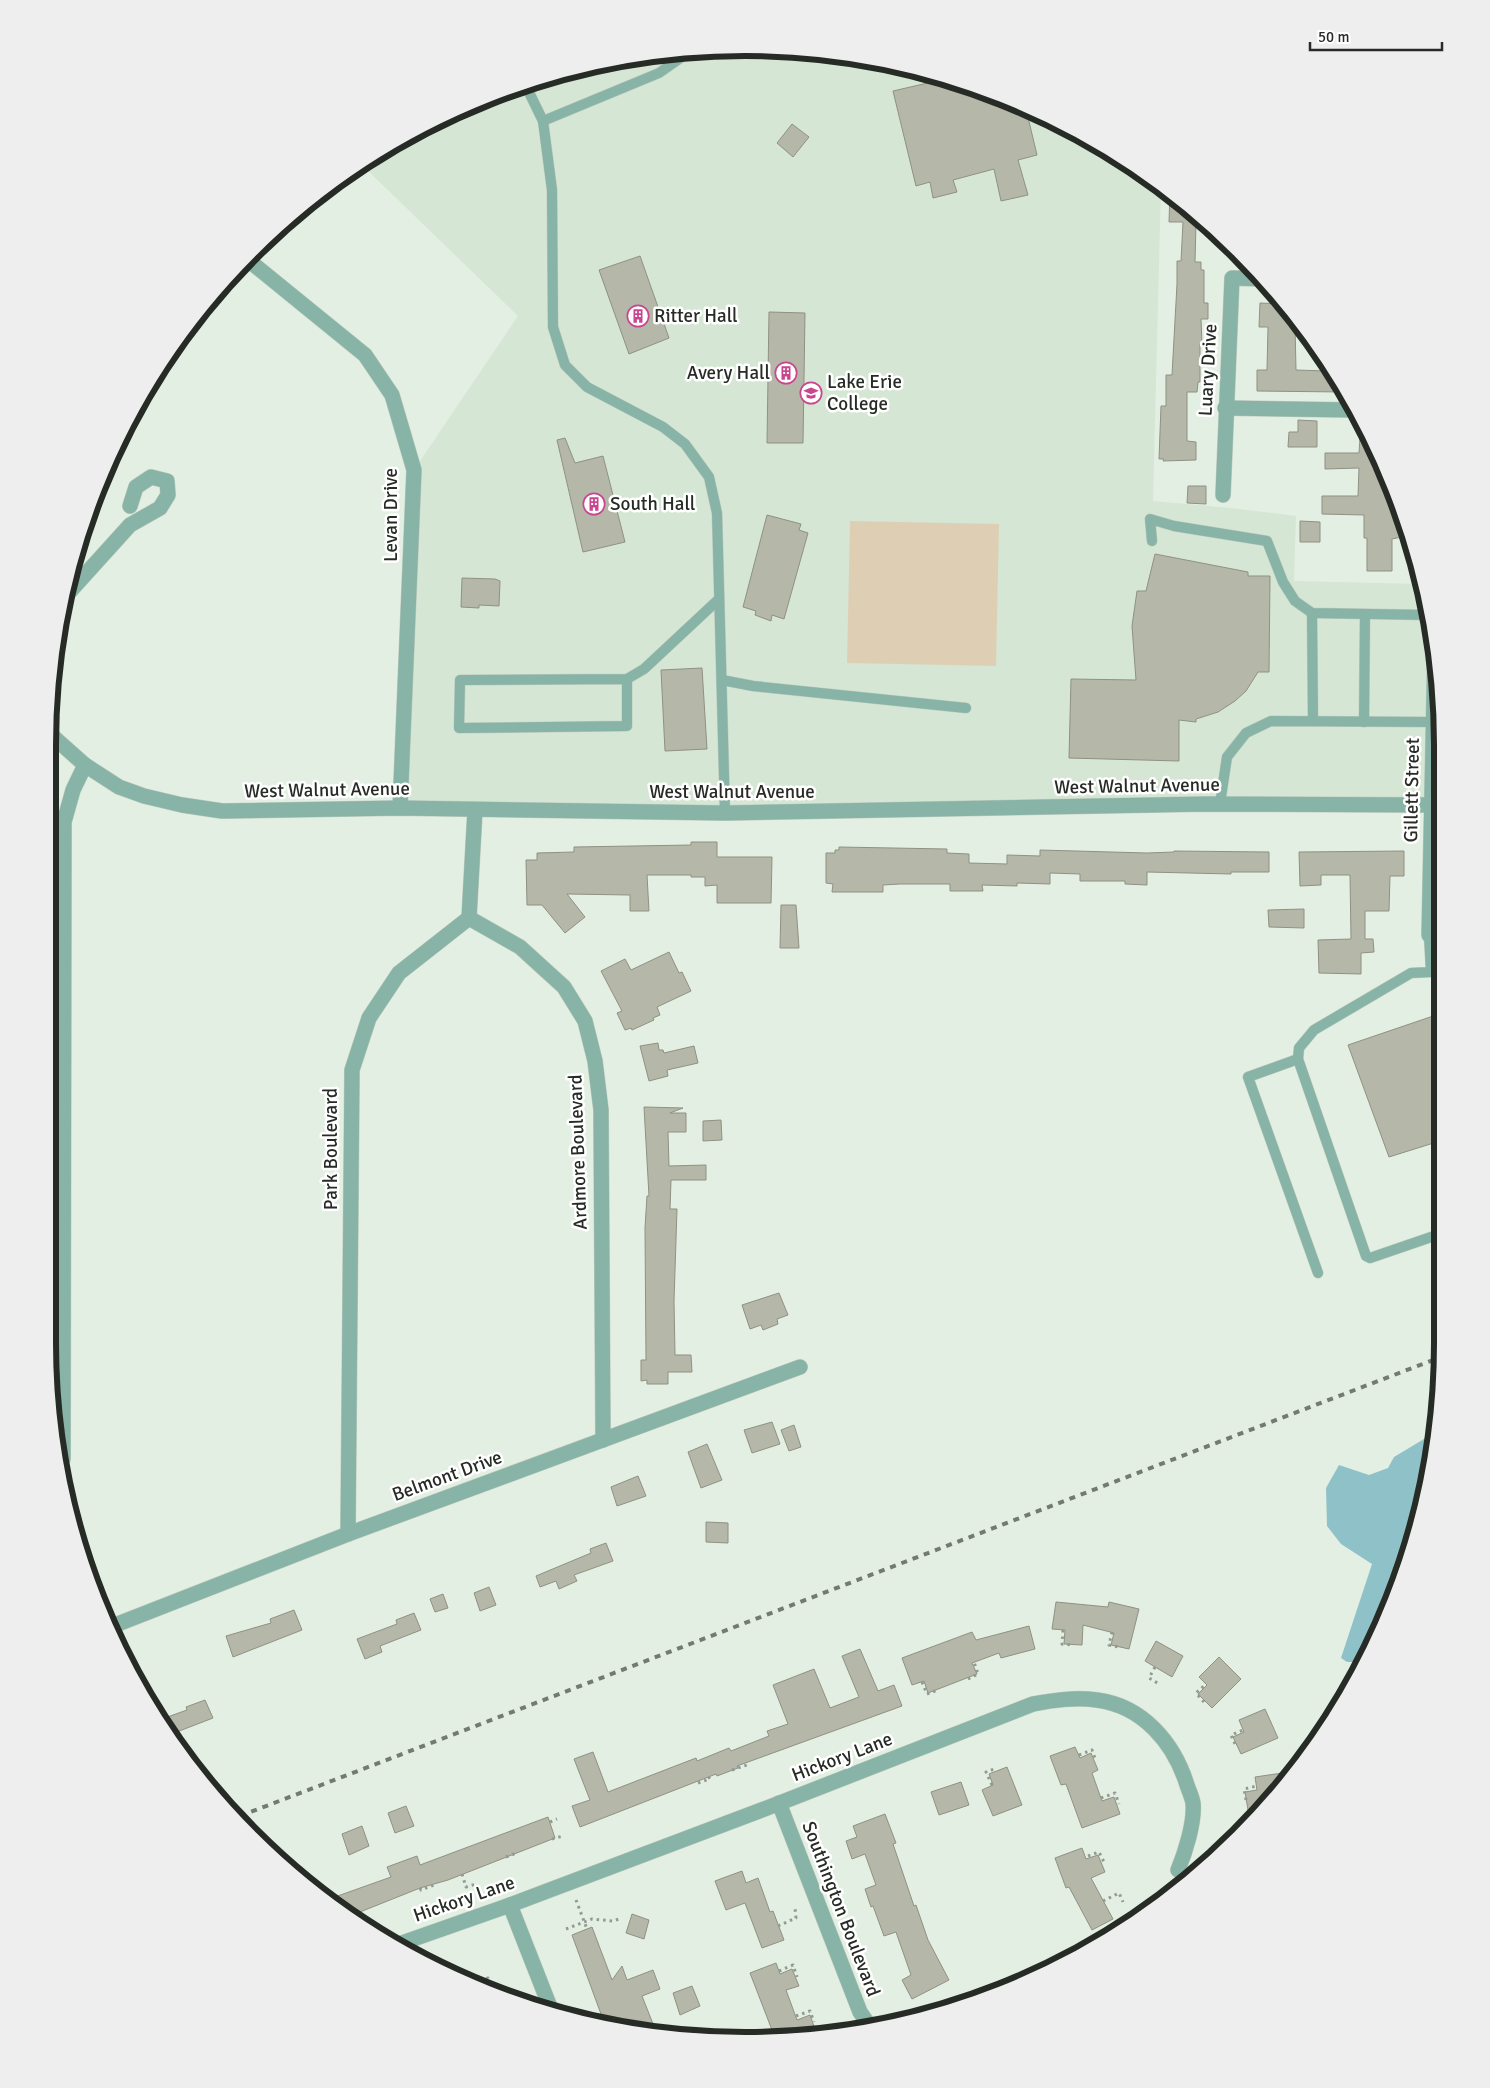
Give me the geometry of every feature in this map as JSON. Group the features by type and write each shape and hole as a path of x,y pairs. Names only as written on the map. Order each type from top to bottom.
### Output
{"street":[{"name":"Levan Drive","path":"253,264 365,355 392,395 414,470 408,655 400,808"},
{"name":"Luary Drive","path":"1223,495 1225,408 1232,278 1249,276"},
{"path":"1225,408 1346,410"},
{"path":"75,585 130,525 160,508 168,495 167,481 151,477 136,487 130,506"},
{"name":"Gillett Street","path":"1433,723 1434,763"},
{"name":"West Walnut Avenue","path":"56,739 85,765 119,787 182,806 222,811 400,808 725,813 1220,804 1434,804"},
{"path":"63,1439 64,822 73,790 85,765"},
{"path":"469,918 475,810"},
{"name":"Gillett Street","path":"1429,936 1434,826"},
{"name":"Ardmore Boulevard","path":"469,918 520,947 564,987 585,1021 595,1061 601,1110 603,1440"},
{"name":"Park Boulevard","path":"348,1534 352,1070 370,1018 399,973 469,918"},
{"name":"Belmont Drive","path":"117,1624 348,1534 800,1367"},
{"name":"Hickory Lane","path":"406,1942 510,1905 1033,1704 1067,1698 1099,1700 1131,1711 1155,1728 1174,1752 1193,1804 1188,1846 1178,1870"},
{"name":"Southington Boulevard","path":"779,1803 860,2012 866,2021"},
{"path":"510,1905 548,2002"}],"lane":[{"path":"543,121 659,73 678,60"},
{"path":"529,92 543,121 552,190 553,327 565,365 587,387 663,427 685,444 709,477 717,513 725,813"},
{"path":"1152,541 1150,519 1174,526 1267,541 1283,582 1295,601 1312,613 1422,615"},
{"path":"627,679 627,726 459,728 460,680 627,679 644,669 720,599"},
{"path":"1312,613 1313,721"},
{"path":"1364,722 1365,614"},
{"path":"722,680 754,686 966,708"},
{"path":"1220,804 1227,757 1246,733 1271,721 1433,722"},
{"path":"1429,936 1434,972 1411,973 1314,1030 1299,1048 1298,1059 1366,1256 1370,1258 1434,1236"},
{"path":"1298,1059 1248,1077 1318,1273"}],"path":[{"path":"1063,1630 1062,1644 1073,1645"},
{"path":"1112,1632 1109,1645 1119,1647"},
{"path":"968,1679 978,1674 974,1662"},
{"path":"1155,1667 1149,1678 1159,1684"},
{"path":"922,1682 927,1694 938,1690"},
{"path":"1204,1702 1196,1692 1206,1684"},
{"path":"1234,1744 1231,1735 1243,1730"},
{"path":"1078,1755 1092,1750 1096,1761"},
{"path":"732,1770 747,1765"},
{"path":"992,1785 986,1772 997,1768"},
{"path":"698,1783 710,1779 708,1776"},
{"path":"1246,1800 1244,1789 1257,1786"},
{"path":"1101,1798 1115,1793 1118,1804"},
{"path":"550,1822 557,1819"},
{"path":"552,1839 563,1836"},
{"path":"1088,1856 1099,1852 1104,1862"},
{"path":"506,1857 518,1853"},
{"path":"462,1874 466,1888 476,1884"},
{"path":"420,1888 421,1890 434,1885"},
{"path":"1103,1901 1119,1893 1123,1902"},
{"path":"576,1900 587,1929"},
{"path":"778,1926 796,1918 795,1908"},
{"path":"566,1929 592,1919 613,1921 619,1919"},
{"path":"779,1971 793,1965 797,1977"},
{"path":"796,2016 810,2011 814,2022"}],"shaded area":[{"name":"Lake Erie College","path":"745,56 790,58 835,62 879,69 966,93 1050,127 1128,172 1161,197 1153,501 1296,516 1294,581 1414,584 1421,611 1428,655 1432,700 1432,805 400,808 414,470 518,316 366,169 440,127 524,93 611,69 655,62 700,58"},
{"path":"850,521 999,524 996,666 847,663"}],"water":[{"path":"1427,1437 1421,1477 1397,1564 1363,1648 1355,1662 1347,1662 1341,1658 1372,1564 1341,1544 1327,1526 1326,1488 1339,1465 1369,1475 1388,1468 1394,1457"}],"building":[{"path":"931,82 966,93 1028,117 1037,155 1018,160 1028,195 1001,201 994,169 953,180 957,192 933,198 930,182 916,186 893,91"},
{"path":"792,124 809,137 793,157 777,143"},
{"path":"1170,203 1196,225 1195,262 1201,262 1201,270 1204,270 1204,303 1208,303 1208,319 1201,319 1200,382 1198,382 1197,392 1187,392 1187,441 1196,442 1196,460 1163,461 1164,459 1159,459 1161,406 1166,406 1166,375 1172,375 1177,261 1181,261 1183,222 1169,222"},
{"name":"Ritter Hall","path":"640,256 669,338 629,354 599,270"},
{"path":"1260,303 1273,304 1295,332 1296,370 1323,371 1336,392 1257,391 1257,370 1267,370 1268,327 1259,327"},
{"name":"Avery Hall","path":"769,312 805,313 803,443 767,443"},
{"path":"1298,420 1317,421 1317,447 1288,447 1289,432 1298,432"},
{"path":"1360,435 1381,481 1401,537 1392,539 1392,571 1367,571 1367,538 1364,538 1364,515 1322,514 1322,496 1358,496 1359,468 1325,469 1325,453 1359,453"},
{"name":"South Hall","path":"565,438 575,463 603,456 625,542 583,552 557,440"},
{"path":"1188,486 1206,486 1206,504 1187,503"},
{"path":"767,515 801,524 799,530 808,533 784,619 772,615 771,621 755,615 756,611 743,607"},
{"path":"1300,521 1320,522 1320,542 1300,542"},
{"path":"1155,554 1248,572 1248,576 1270,576 1269,672 1258,672 1246,691 1218,712 1196,719 1196,722 1179,720 1179,761 1069,758 1071,679 1136,680 1132,626 1137,591 1146,591"},
{"path":"462,578 495,579 500,581 499,606 479,605 479,608 461,607"},
{"path":"702,668 707,749 665,751 661,670"},
{"path":"691,842 717,842 717,857 772,857 771,903 717,903 717,885 705,886 705,877 691,877 691,875 647,875 649,911 630,911 630,895 567,894 585,917 565,933 542,905 527,905 526,860 537,860 537,853 574,852 574,847 691,845"},
{"path":"839,847 947,849 947,853 969,854 969,863 1007,864 1007,855 1040,856 1040,850 1147,853 1174,851 1269,852 1269,872 1231,872 1231,874 1147,872 1147,885 1125,884 1125,881 1080,881 1080,874 1050,873 1050,884 1017,883 1017,886 982,885 983,891 950,891 950,884 900,884 883,885 883,892 832,892 833,884 826,883 826,853 835,853 835,850 839,850"},
{"path":"1404,851 1404,876 1390,876 1389,911 1365,911 1365,939 1373,939 1374,952 1361,953 1361,974 1319,973 1318,940 1351,939 1350,875 1321,875 1321,885 1300,886 1299,852"},
{"path":"781,905 796,905 799,948 780,948"},
{"path":"1304,909 1304,928 1269,927 1268,910"},
{"path":"669,952 679,973 682,972 691,991 657,1007 660,1015 653,1018 654,1020 632,1030 631,1028 625,1030 617,1013 622,1011 601,971 625,959 631,970"},
{"path":"1434,1016 1434,1143 1389,1157 1348,1045"},
{"path":"658,1043 659,1050 663,1050 664,1053 694,1046 698,1063 667,1070 668,1076 649,1081 640,1046"},
{"path":"644,1107 683,1108 670,1113 686,1113 686,1132 668,1132 669,1166 706,1165 706,1180 671,1180 670,1209 677,1209 674,1301 675,1355 691,1355 692,1372 668,1372 668,1384 647,1384 647,1380 641,1381 641,1360 646,1360 645,1228 647,1196 649,1196"},
{"path":"721,1120 722,1140 703,1141 703,1121"},
{"path":"779,1293 788,1315 777,1319 778,1324 763,1330 761,1325 750,1329 742,1305"},
{"path":"772,1422 780,1444 752,1453 744,1430"},
{"path":"794,1425 801,1447 789,1451 781,1430"},
{"path":"707,1444 722,1480 701,1488 688,1452"},
{"path":"638,1476 646,1496 617,1506 611,1487"},
{"path":"706,1522 728,1523 728,1543 706,1542"},
{"path":"606,1543 613,1561 574,1575 577,1581 559,1589 556,1581 540,1587 536,1576 591,1553 590,1549"},
{"path":"489,1587 496,1605 480,1611 474,1593"},
{"path":"443,1594 448,1608 435,1612 430,1599"},
{"path":"1056,1602 1108,1607 1109,1602 1139,1609 1129,1649 1111,1645 1114,1633 1083,1625 1082,1645 1064,1644 1065,1630 1052,1629"},
{"path":"294,1610 302,1630 233,1657 226,1636 271,1623 270,1619"},
{"path":"414,1613 421,1630 380,1646 382,1652 365,1659 357,1639 397,1624 396,1620"},
{"path":"1029,1626 1035,1649 1001,1658 999,1653 972,1663 977,1674 928,1693 924,1681 912,1685 902,1658 972,1632 976,1640"},
{"path":"1156,1641 1183,1656 1172,1677 1145,1661"},
{"path":"860,1649 878,1691 894,1685 902,1706 737,1766 738,1768 717,1776 716,1774 580,1827 572,1806 590,1800 574,1759 593,1752 608,1792 696,1758 697,1761 729,1748 731,1751 769,1736 767,1731 788,1724 773,1685 814,1669 830,1708 859,1697 842,1656"},
{"path":"1219,1657 1241,1679 1212,1708 1198,1694 1207,1685 1199,1677"},
{"path":"205,1700 213,1718 177,1732 167,1717 187,1710 186,1707"},
{"path":"1265,1709 1278,1738 1241,1754 1233,1737 1244,1732 1239,1720"},
{"path":"1075,1747 1080,1758 1091,1753 1098,1770 1092,1773 1102,1801 1114,1797 1120,1814 1082,1828 1066,1784 1061,1785 1050,1756"},
{"path":"1007,1767 1022,1805 993,1816 982,1790 993,1785 989,1774"},
{"path":"1282,1773 1263,1797 1251,1810 1248,1810 1245,1792 1257,1790 1255,1777"},
{"path":"961,1782 969,1805 939,1815 931,1792"},
{"path":"406,1806 414,1826 395,1833 388,1813"},
{"path":"885,1814 896,1843 893,1844 914,1906 916,1905 928,1940 949,1980 912,1999 902,1980 911,1975 896,1932 884,1936 865,1889 876,1885 865,1854 852,1859 846,1841 857,1837 853,1826"},
{"path":"548,1817 555,1838 358,1913 336,1897 391,1877 387,1867 417,1856 420,1865"},
{"path":"362,1826 369,1846 349,1855 342,1834"},
{"path":"1082,1848 1086,1859 1098,1855 1105,1872 1091,1878 1113,1919 1092,1930 1069,1887 1066,1888 1055,1858"},
{"path":"742,1871 746,1883 758,1878 770,1912 773,1911 784,1940 762,1948 745,1903 726,1910 715,1881"},
{"path":"632,1914 649,1920 644,1939 626,1933"},
{"path":"592,1927 612,1980 622,1966 627,1980 653,1970 660,1989 642,1996 654,2026 602,2017 572,1935"},
{"path":"776,1963 780,1974 792,1969 799,1986 786,1990 797,2020 810,2015 815,2028 770,2031 772,2030 750,1973"},
{"path":"692,1986 700,2006 680,2015 673,1993"}],"railway":[{"path":"244,1815 1433,1360"}],"place":[{"name":"Ritter Hall","path":"638,316"},
{"name":"Avery Hall","path":"786,373"},
{"name":"Lake Erie College","path":"811,393"},
{"name":"South Hall","path":"594,504"}]}
